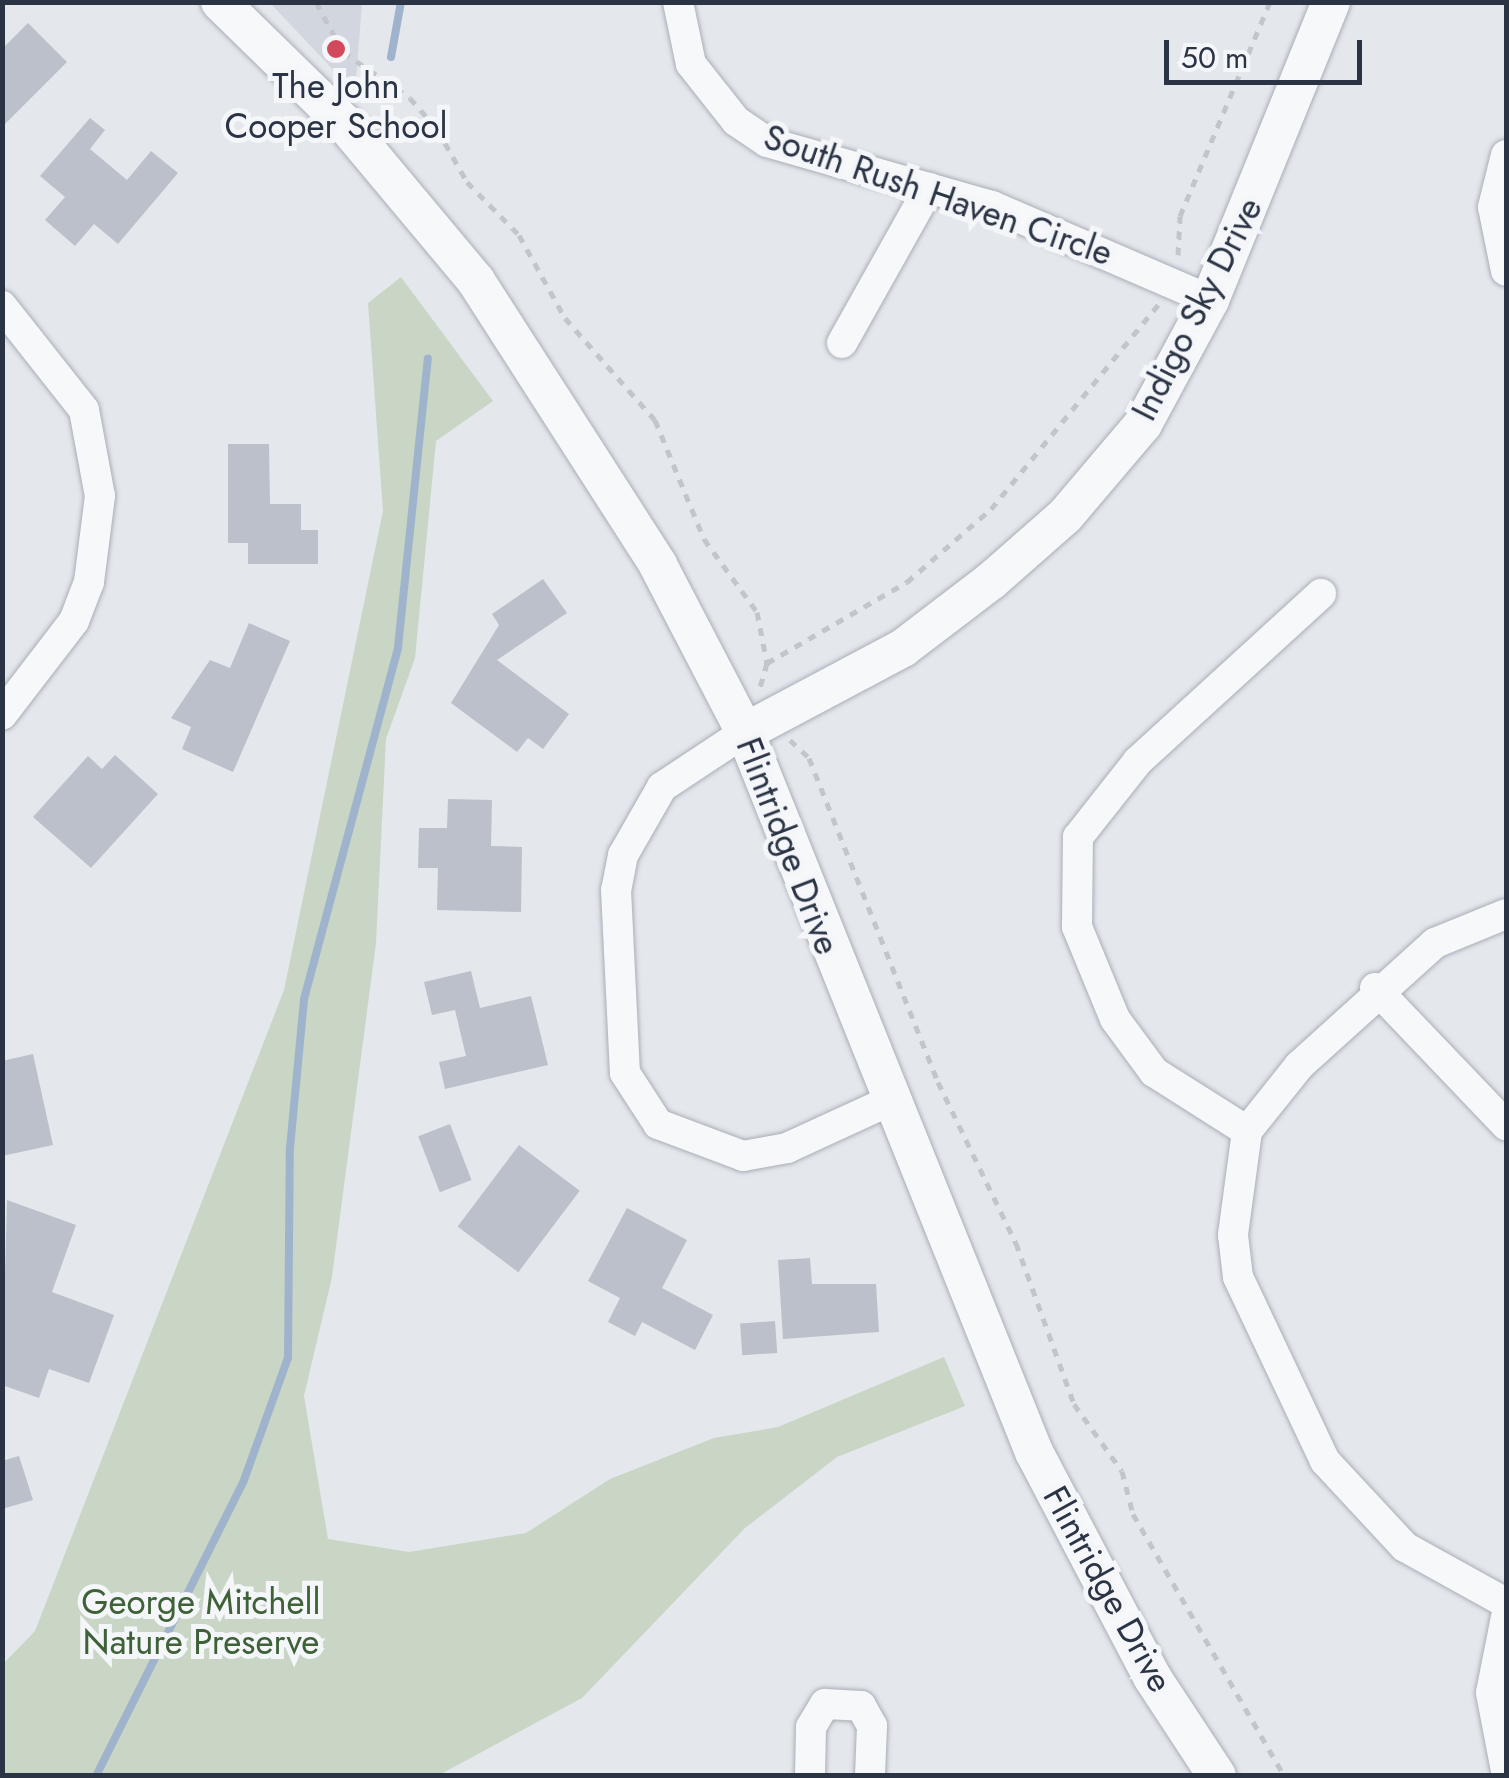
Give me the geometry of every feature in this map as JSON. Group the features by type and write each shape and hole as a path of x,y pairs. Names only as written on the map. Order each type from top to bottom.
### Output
{"street":[{"name":"Flintridge Drive","path":"220,2 344,123 486,295 649,550 745,732 887,1102 1034,1452 1152,1676 1217,1776"},
{"name":"South Rush Haven Circle","path":"678,2 691,64 736,122 802,156 929,188 1176,283 1210,300"},
{"name":"Indigo Sky Drive","path":"745,732 903,648 1065,516 1143,424 1210,300 1331,2"},
{"path":"1506,156 1493,206 1506,271"},
{"path":"842,343 929,188"},
{"path":"2,306 84,410 100,496 90,582 74,621 2,715"},
{"path":"1247,1131 1154,1072 1115,1019 1077,927 1078,837 1138,761 1321,594"},
{"path":"745,732 662,787 623,854 616,890 625,1073 658,1124 743,1156 787,1148 887,1102"},
{"path":"1506,914 1434,944 1375,988 1247,1131 1234,1197 1238,1277 1298,1416 1364,1510 1406,1548 1506,1603"},
{"path":"1375,988 1506,1125"},
{"path":"1506,1617 1491,1693 1506,1770"},
{"path":"810,1776 811,1727 825,1704 860,1706 872,1726 870,1776"}],"path":[{"path":"767,663 907,582 990,509 1176,283 1180,216 1270,2"}],"shaded area":[{"name":"The John Cooper School","path":"269,3 362,3 355,93 272,5"}],"green space":[{"name":"George Mitchell Nature Preserve","path":"401,277 493,401 436,441 415,658 386,739 376,943 332,1277 304,1396 328,1539 409,1552 526,1533 610,1479 714,1438 778,1427 944,1357 965,1406 837,1457 745,1528 582,1698 439,1775 3,1775 3,1664 35,1631 284,990 383,511 368,303"}],"building":[{"path":"28,23 67,62 2,127 2,49"},
{"path":"90,118 105,130 90,149 127,180 151,151 178,173 118,244 94,224 75,246 45,220 65,197 40,176"},
{"path":"228,444 269,444 270,504 301,504 301,530 318,530 318,564 248,564 248,543 228,543"},
{"path":"543,579 567,613 497,660 569,714 543,749 528,738 517,752 451,703 499,625 492,614"},
{"path":"249,623 290,641 233,772 182,749 191,727 171,718 210,660 230,668"},
{"path":"115,755 158,794 91,868 33,817 88,756 102,769"},
{"path":"448,799 492,800 491,846 522,847 521,912 437,910 438,868 418,868 419,828 447,828"},
{"path":"471,971 480,1008 531,996 548,1065 445,1089 439,1062 466,1056 455,1010 432,1015 424,982"},
{"path":"33,1054 53,1145 2,1156 2,1061"},
{"path":"450,1124 472,1180 440,1192 418,1136"},
{"path":"519,1145 580,1191 518,1272 458,1226"},
{"path":"7,1200 76,1225 52,1292 114,1315 89,1383 49,1369 39,1398 2,1385"},
{"path":"627,1208 687,1240 662,1288 713,1315 695,1350 642,1322 635,1336 608,1322 620,1298 588,1281"},
{"path":"810,1258 812,1284 876,1284 879,1332 783,1339 778,1260"},
{"path":"775,1321 777,1353 742,1355 740,1323"},
{"path":"19,1456 33,1500 2,1509 2,1461"}],"waterway":[{"path":"391,57 401,2"},
{"path":"96,1776 244,1480 288,1358 290,1148 304,999 398,647 428,359"}],"place":[{"name":"The John Cooper School","path":"336,49"}]}
